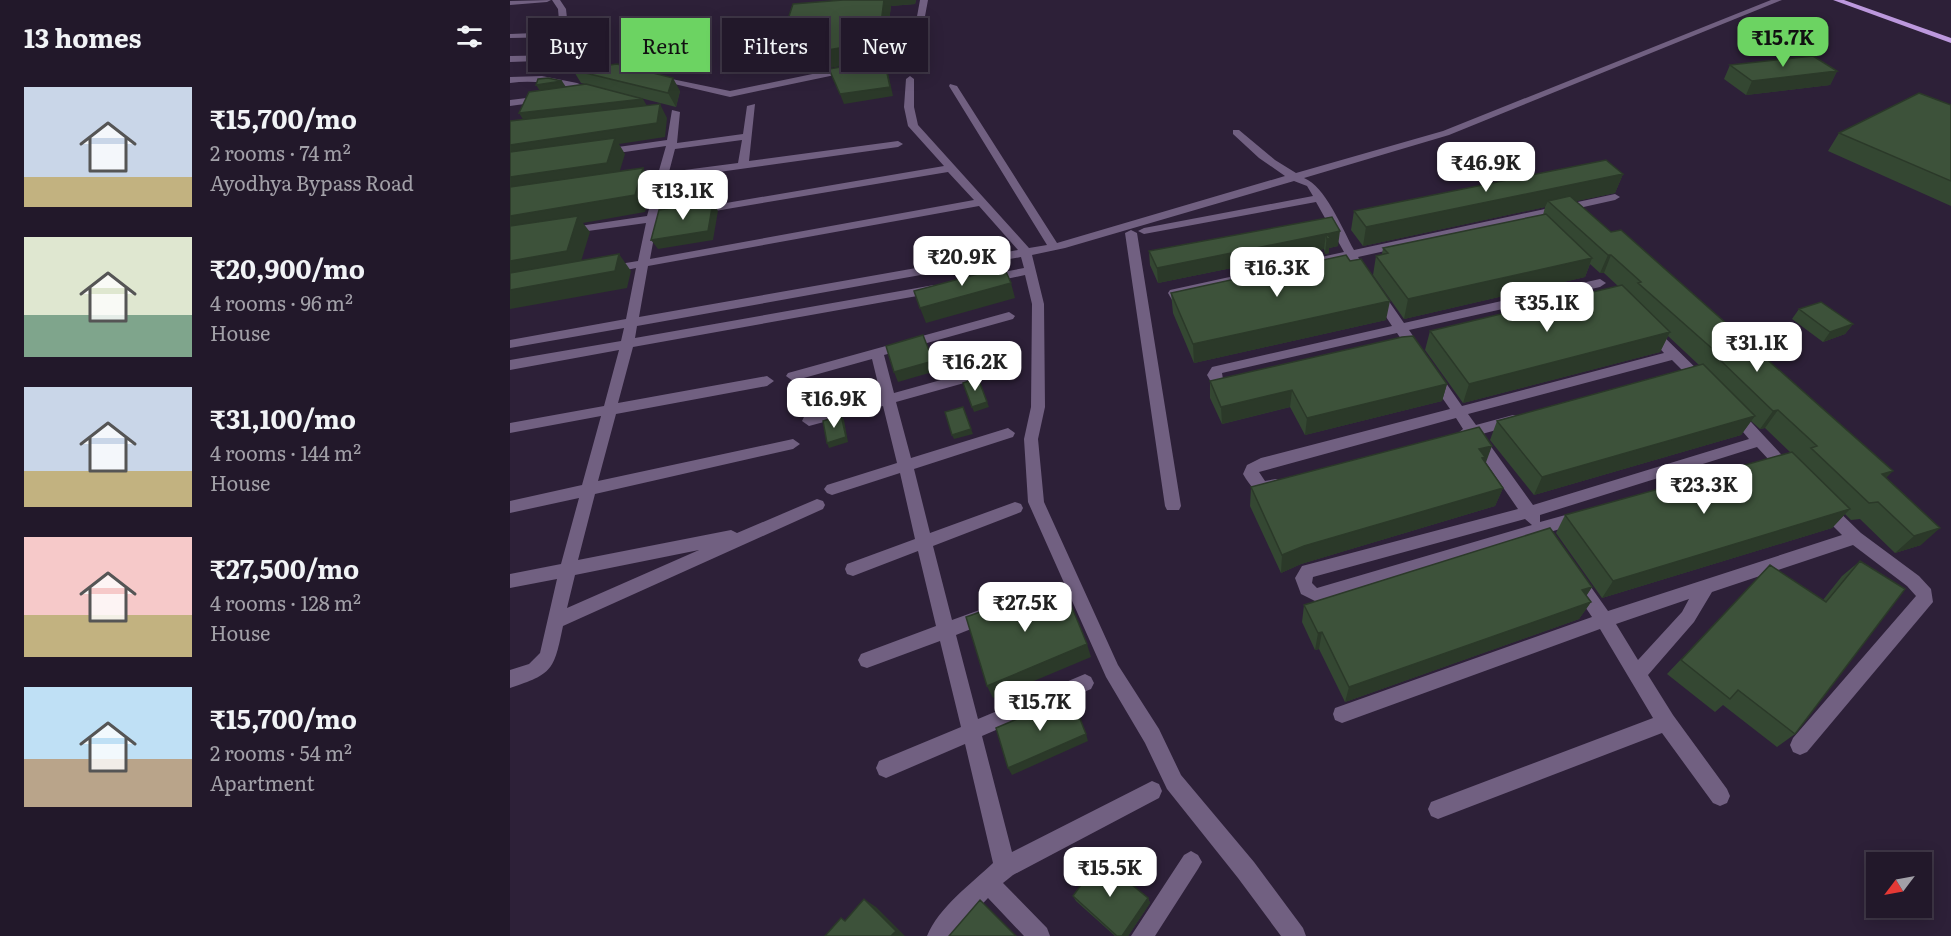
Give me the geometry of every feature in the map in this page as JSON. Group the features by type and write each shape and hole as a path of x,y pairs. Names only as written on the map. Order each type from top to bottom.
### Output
{"main road":[{"path":"1837,0 1951,41"},
{"path":"1857,0 1951,34"},
{"path":"1904,25 1914,21"}],"street":[{"path":"510,3 547,0"},
{"path":"556,0 562,9 563,18"},
{"path":"645,76 730,94 883,62 913,63 924,0"},
{"path":"1054,247 1295,178 1363,155 1446,133 1778,0"},
{"path":"510,36 526,47 510,59"},
{"path":"609,67 634,73"},
{"path":"510,80 537,77 582,87 603,95"},
{"path":"910,79 909,107 913,126 1026,252 1028,271 1038,304 1038,407 1031,439 1036,502 1112,670 1152,736 1174,782 1246,870 1294,936"},
{"path":"953,86 1054,247"},
{"path":"569,95 593,92"},
{"path":"510,103 558,97"},
{"path":"743,166 752,106"},
{"path":"510,679 535,671 548,657 568,567 627,344 652,218 671,145 668,112"},
{"path":"1236,132 1267,161 1295,178 1311,184 1354,259 1543,532"},
{"path":"591,154 747,136"},
{"path":"616,183 898,144"},
{"path":"557,233 952,168"},
{"path":"1473,241 1354,259 1174,293 1179,302 1183,303 1354,259 1528,214 1615,197"},
{"path":"510,344 1321,198"},
{"path":"599,271 982,202"},
{"path":"1528,214 1542,227"},
{"path":"1131,233 1173,506"},
{"path":"971,282 1028,271"},
{"path":"1250,378 1219,384 1214,375 1217,370 1224,368 1400,328 1596,279 1613,296"},
{"path":"510,365 948,286"},
{"path":"792,376 1008,316"},
{"path":"1636,318 1673,355 1685,373 1719,399 1796,478"},
{"path":"877,352 1005,867"},
{"path":"1293,480 1262,488 1251,474 1252,469 1261,464 1673,355"},
{"path":"808,421 1013,365"},
{"path":"510,428 609,408 767,381"},
{"path":"1450,437 1530,416"},
{"path":"832,489 1008,433"},
{"path":"1597,512 1543,532 1317,595 1311,594 1304,586 1303,578 1308,571 1529,512 1759,441"},
{"path":"510,507 793,444"},
{"path":"1756,468 1779,461"},
{"path":"1800,745 1924,602 1925,594 1920,587 1855,538 1812,495"},
{"path":"556,621 817,506"},
{"path":"853,569 1015,508"},
{"path":"510,580 758,532"},
{"path":"1342,714 1604,620 1855,538"},
{"path":"1566,565 1604,620 1666,722 1720,796"},
{"path":"1637,674 1688,617 1706,587"},
{"path":"867,660 1001,610"},
{"path":"886,768 1085,683"},
{"path":"1438,809 1666,722"},
{"path":"938,936 958,912 1005,867 1152,791"},
{"path":"1142,936 1191,862"},
{"path":"988,883 1039,936"}],"building":[{"path":"843,0 884,0 882,18 841,18 841,48 829,50 829,18 788,18 793,4"},
{"path":"1813,56 1837,71 1752,81 1730,65"},
{"path":"609,65 621,65 621,72 649,72 673,78 668,93 581,72 609,72"},
{"path":"841,67 841,72 887,72 890,87 840,94 829,69"},
{"path":"548,78 562,81 536,85 538,79"},
{"path":"586,84 643,99 519,113 529,92"},
{"path":"1919,93 1951,105 1951,181 1839,133"},
{"path":"660,104 657,123 510,145 510,121"},
{"path":"615,138 607,163 510,177 510,152"},
{"path":"1606,160 1623,174 1366,227 1354,211"},
{"path":"643,168 635,195 510,216 510,187"},
{"path":"1570,196 1611,232 1621,230 1893,471 1882,474 1940,528 1914,536 1878,502 1869,503 1811,448 1817,446 1778,410 1773,411 1720,360 1724,359 1638,283 1641,282 1611,255 1608,255 1548,201"},
{"path":"713,202 708,231 651,240 659,210"},
{"path":"1546,214 1592,258 1408,299 1376,256 1388,253 1383,248"},
{"path":"578,216 567,251 510,261 510,226"},
{"path":"1332,217 1340,231 1327,234 1330,238 1327,239 1326,234 1157,268 1149,251"},
{"path":"619,254 615,271 510,290 510,273"},
{"path":"1346,255 1350,261 1361,259 1390,301 1193,344 1171,293"},
{"path":"1004,267 1011,283 920,308 914,291"},
{"path":"1622,285 1670,332 1469,384 1430,331"},
{"path":"1821,302 1853,324 1830,332 1799,309"},
{"path":"923,335 933,361 894,372 886,346"},
{"path":"1413,336 1447,384 1307,418 1292,390 1221,407 1210,381 1402,337"},
{"path":"1703,364 1755,416 1542,477 1497,421"},
{"path":"978,378 987,402 972,407 963,383"},
{"path":"963,407 971,429 952,435 945,412"},
{"path":"841,415 846,437 827,443 823,421"},
{"path":"1479,427 1492,446 1479,449 1485,457 1482,458 1503,488 1304,546 1282,555 1251,487"},
{"path":"1792,452 1850,509 1613,581 1565,515"},
{"path":"1550,528 1592,587 1582,590 1591,602 1349,687 1322,632 1318,633 1304,605"},
{"path":"1860,561 1905,589 1795,734 1738,690 1730,699 1681,660 1770,565 1826,602"},
{"path":"1062,583 1087,644 987,686 966,617"},
{"path":"1071,696 1086,734 1008,768 996,728"},
{"path":"1100,859 1148,898 1122,936 1117,936 1073,896"},
{"path":"864,899 896,931 891,936 825,936 841,918 845,921"},
{"path":"980,900 1016,936 949,936"}]}
